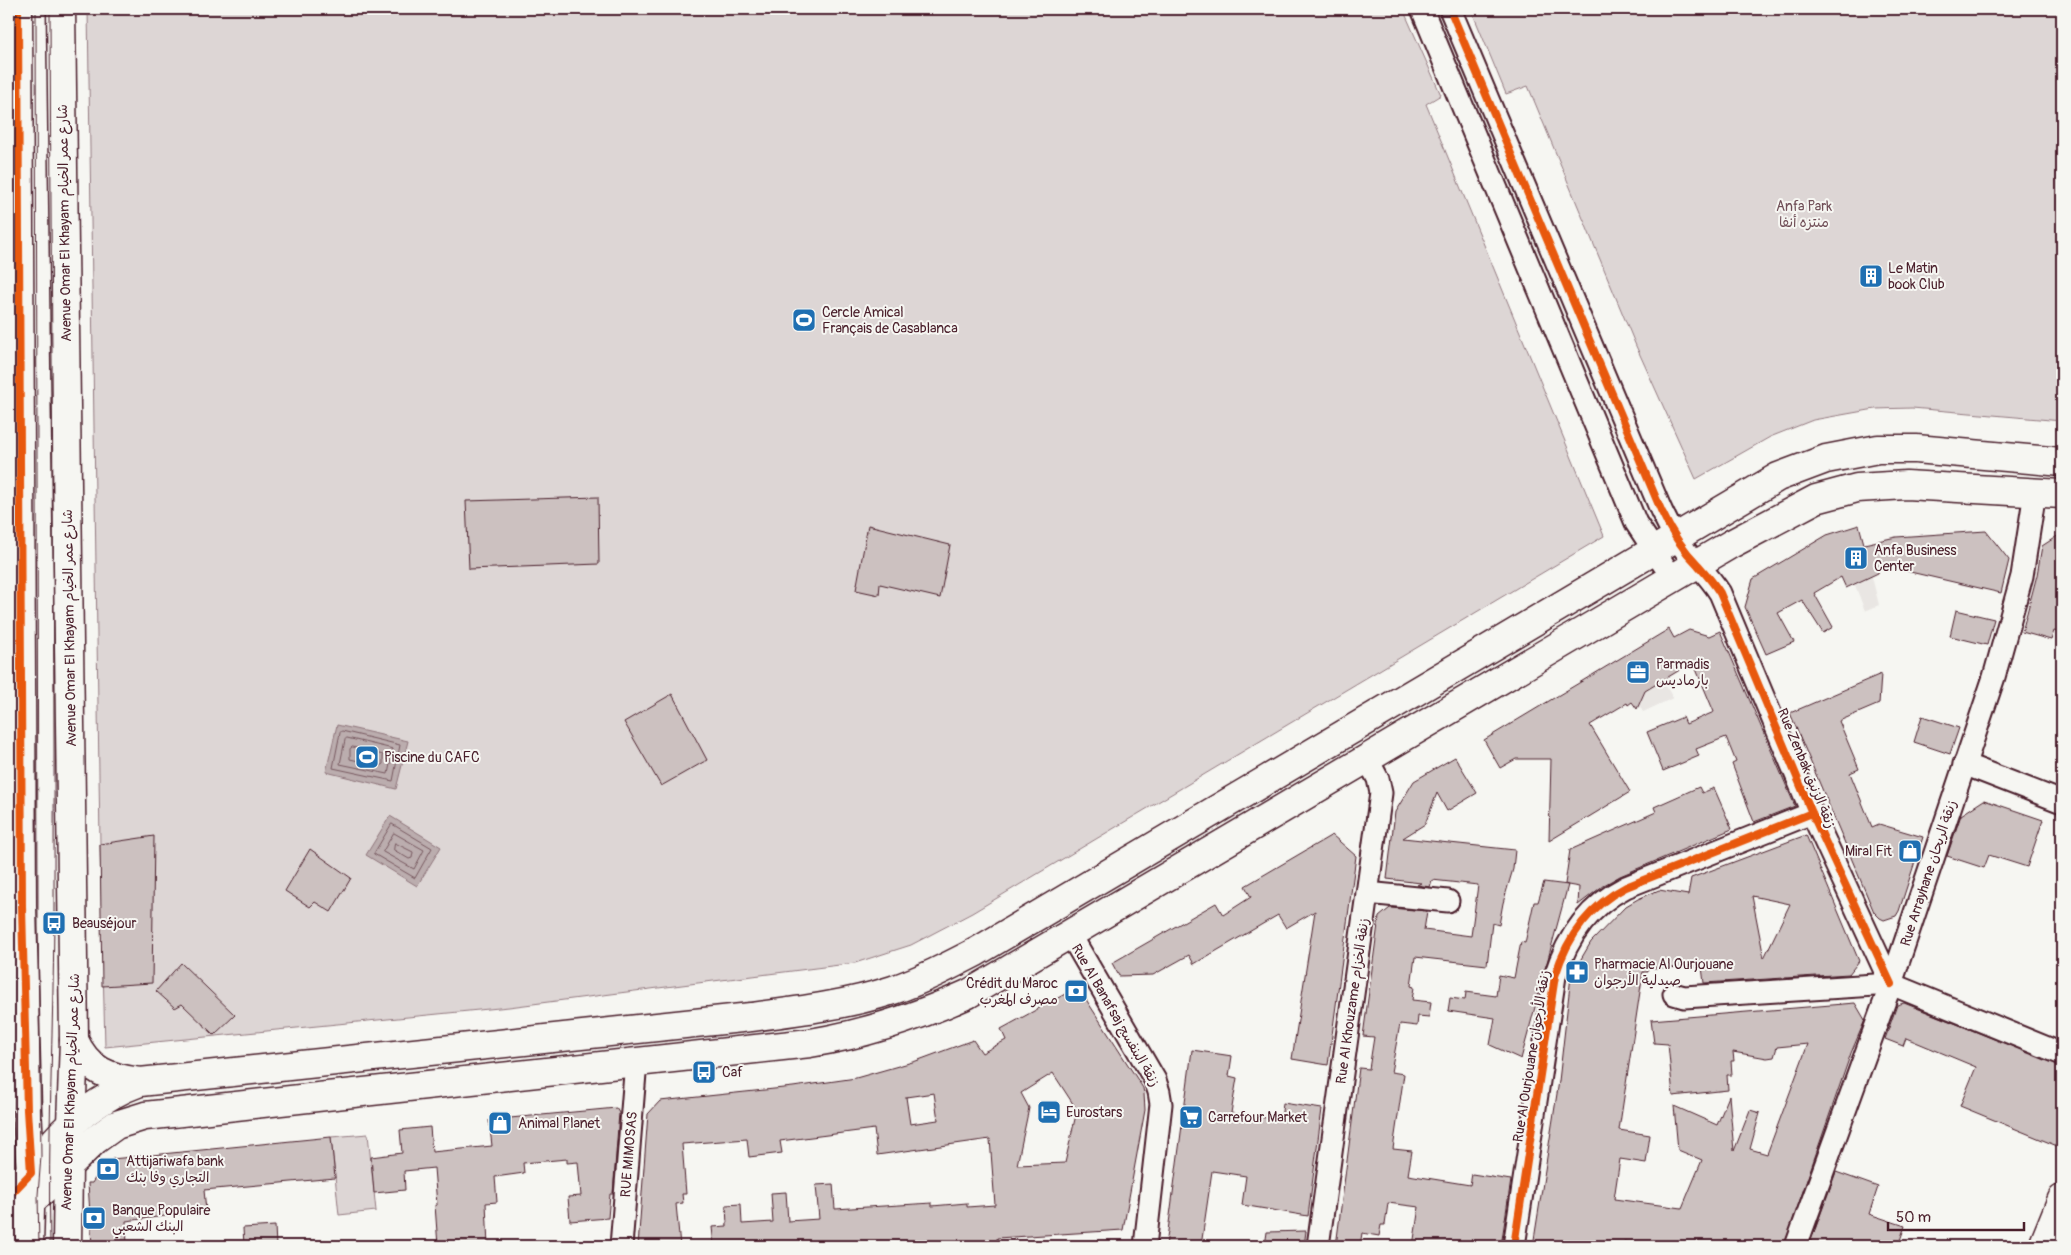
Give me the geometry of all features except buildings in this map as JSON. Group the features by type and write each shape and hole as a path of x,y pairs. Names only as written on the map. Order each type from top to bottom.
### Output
{"main road":[{"path":"18,9 14,115 16,906 31,1173"},
{"name":"Avenue Omar El Khayam شارع عمر الخيام","path":"61,9 74,1040 66,1246"},
{"path":"74,1040 86,1059 100,1072 140,1082 751,1017 836,1004 892,990 923,978 976,952 1778,477 1795,469 1842,455 1897,448 2062,462"},
{"path":"19,1200 68,1165 95,1140 116,1125 145,1116 810,1043 862,1034 918,1016 968,994 1367,758 1796,508 1836,492 1877,485 1906,484 2062,494"},
{"path":"9,1220 31,1173 51,1145 71,1124 87,1111 110,1096 140,1082"},
{"path":"2043,1246 2062,1199"},
{"path":"19,1200 29,1246"}],"street":[{"path":"1422,9 1636,523 1665,544"},
{"path":"1450,9 1661,510 1665,544 1674,579"},
{"name":"Rue Arrayhane زنقة الريحان","path":"1796,1246 1891,984 1994,678 2015,604 2027,548 2035,492"},
{"name":"Rue Zenbak زنقة الزنبق","path":"1665,544 1708,574 1720,593 1812,813 1891,984"},
{"name":"Rue Al Khouzame زنقة الخزام","path":"1318,1246 1381,791 1378,779 1367,758"},
{"path":"1964,764 2062,802"},
{"name":"Rue Al Ourjouane زنقة الأرجوان","path":"1514,1246 1555,976 1561,958 1576,930 1598,906 1611,895 1626,887 1812,813"},
{"path":"1367,893 1448,901"},
{"name":"Rue Al Banafsaj زنقة البنفسج","path":"1070,934 1155,1080 1159,1092 1160,1119 1145,1246"},
{"path":"1674,994 1689,997 1891,984 2062,1054"},
{"name":"RUE MIMOSAS","path":"621,1246 636,1061"}],"shaded area":[{"name":"Anfa Business Center","path":"1859,525 1879,605 1865,611 1835,533"},
{"path":"1642,645 1673,698 1643,712 1613,662"}],"green space":[{"name":"Cercle Amical Français de Casablanca","path":"88,9 1403,9 1441,95 1426,104 1604,536 972,913 911,945 855,963 509,1007 105,1047 100,844"},
{"name":"Anfa Park منتزه أنفا","path":"1471,9 2062,9 2062,421 1912,408 1875,409 1813,420 1770,437 1696,479 1636,346 1528,86 1506,94"},
{"path":"368,1134 376,1211 339,1215 331,1137"}],"water":[{"name":"Piscine du CAFC","path":"337,725 408,741 396,789 326,772"},
{"path":"390,816 441,847 417,886 366,855"}],"tram line":[{"path":"36,9 38,926 41,1156 38,1195 39,1246"},
{"path":"50,9 54,923 50,1246"}],"cycle path":[{"path":"9,1196 31,1173 27,1110 22,906 18,9"},
{"path":"1450,9 1661,510 1682,546 1720,593 1812,813 1891,984"},
{"path":"1514,1246 1555,976 1566,948 1581,924 1601,903 1626,887 1812,813"}],"place":[{"name":"Le Matin book Club","path":"1871,276"},
{"name":"Cercle Amical Français de Casablanca","path":"804,320"},
{"name":"Anfa Business Center","path":"1856,558"},
{"name":"Parmadis بارماديس","path":"1638,672"},
{"name":"Piscine du CAFC","path":"367,757"},
{"name":"Miral Fit","path":"1910,851"},
{"name":"Beauséjour","path":"54,923"},
{"name":"Pharmacie Al Ourjouane صيدلية الأرجوان","path":"1577,972"},
{"name":"Crédit du Maroc مصرف المغرب","path":"1076,991"},
{"name":"Caf","path":"704,1072"},
{"name":"Eurostars","path":"1049,1112"},
{"name":"Carrefour Market","path":"1191,1117"},
{"name":"Animal Planet","path":"500,1123"},
{"name":"Attijariwafa bank التجاري وفا بنك","path":"108,1169"},
{"name":"Banque Populaire البنك الشعبي","path":"94,1218"}]}
